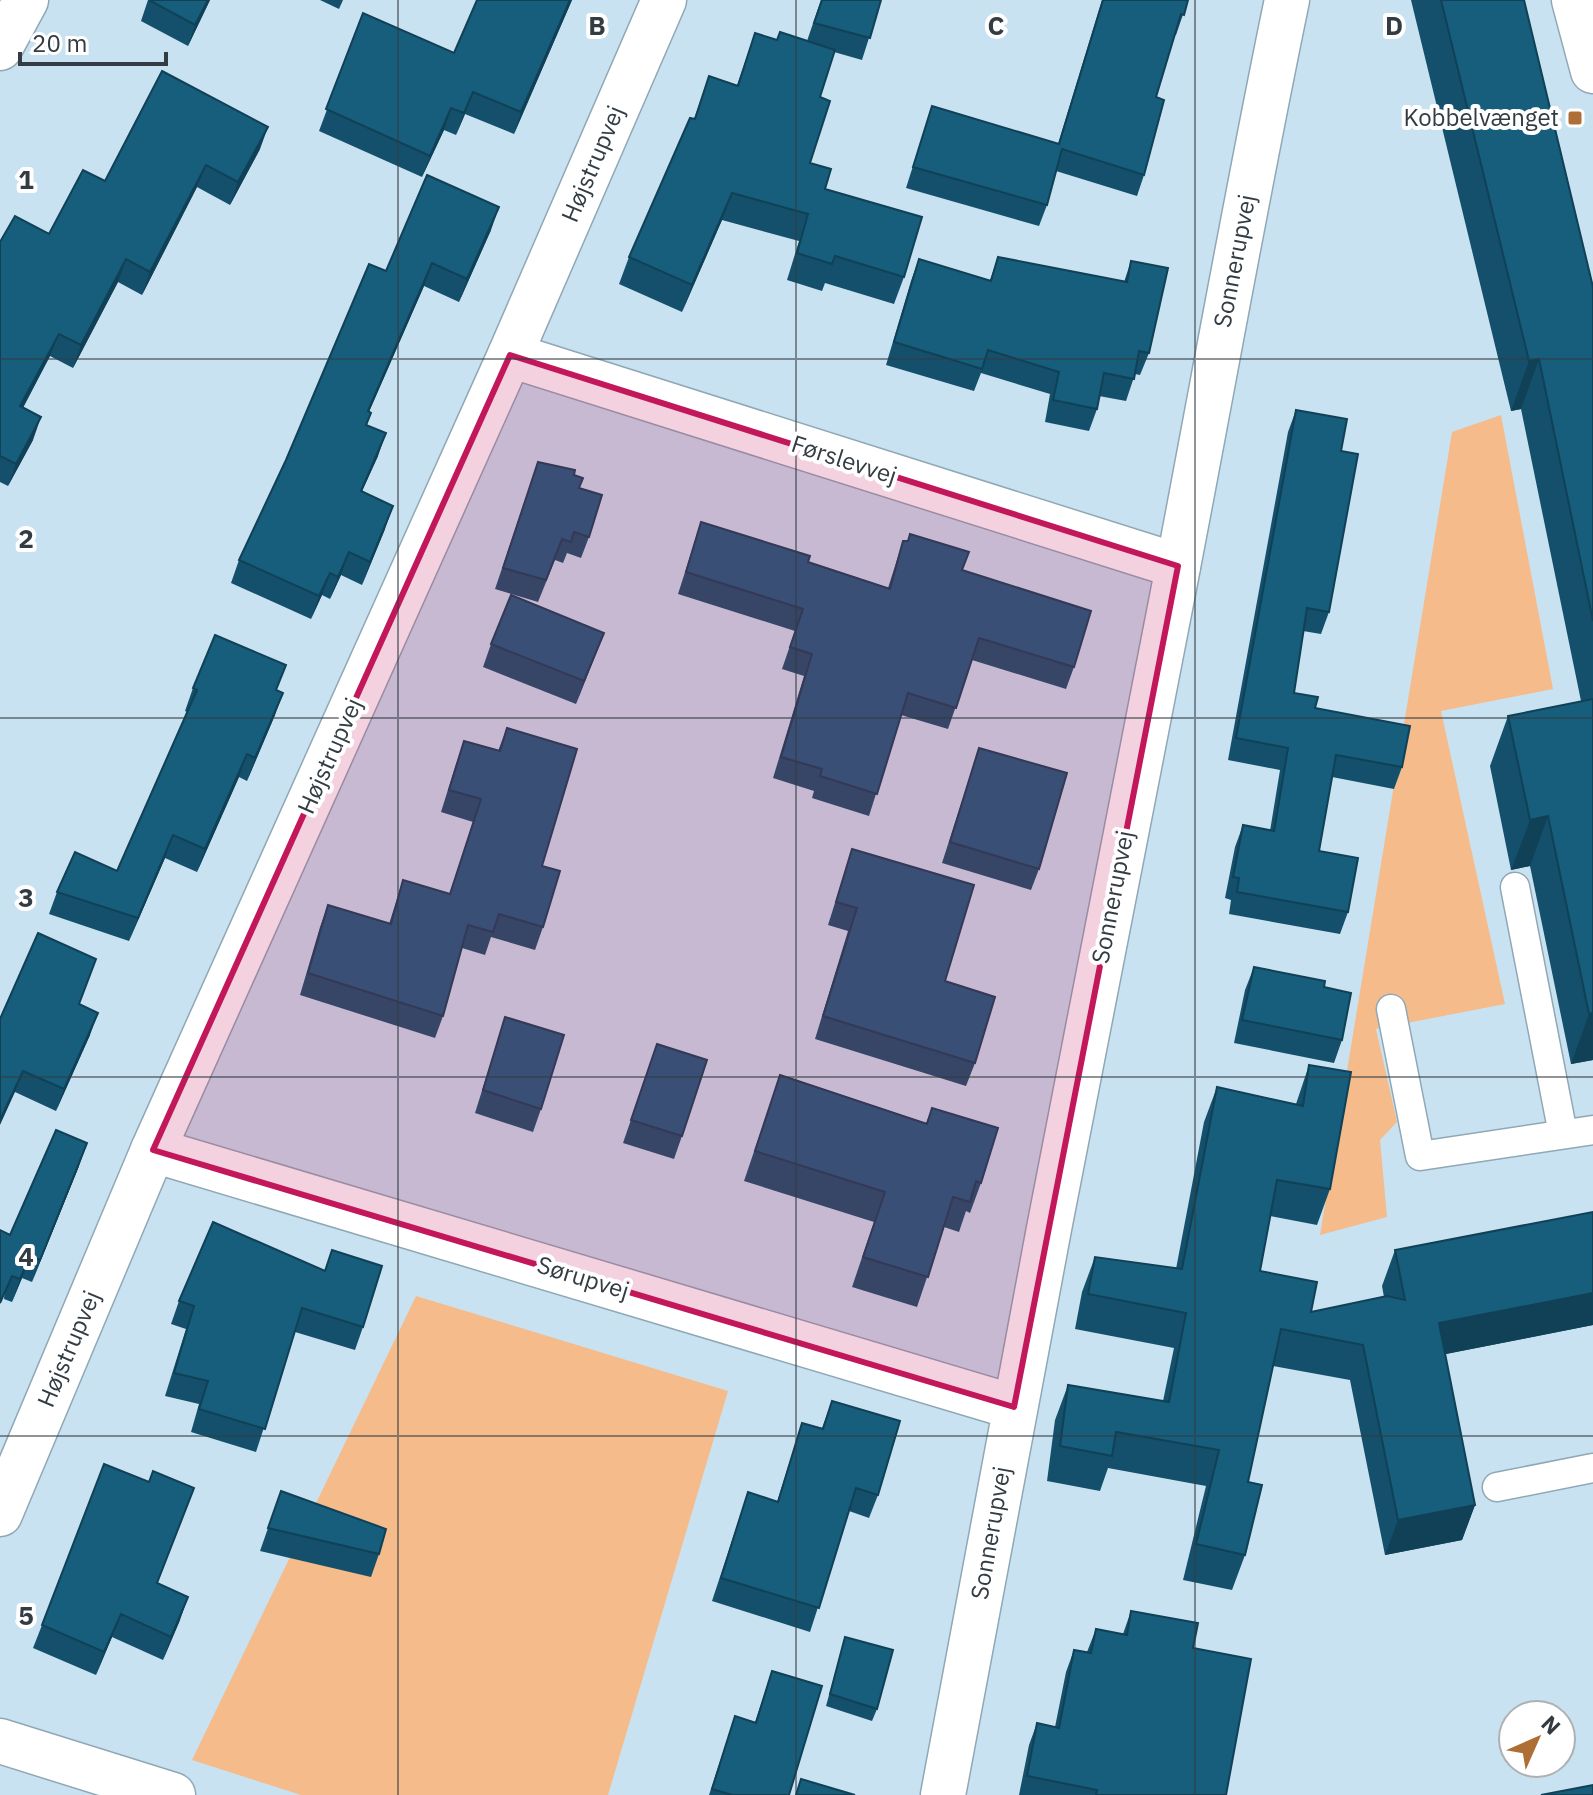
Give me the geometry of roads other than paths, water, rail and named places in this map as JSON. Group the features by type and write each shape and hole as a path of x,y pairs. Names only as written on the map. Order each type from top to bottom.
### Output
{"street":[{"path":"0,48 26,0"},
{"name":"Højstrupvej","path":"0,1514 153,1150 510,355 664,0"},
{"name":"Sonnerupvej","path":"943,1795 1014,1407 1178,566 1247,191 1287,0"},
{"path":"1574,0 1593,71"},
{"name":"Førslevvej","path":"510,355 1178,566"},
{"name":"Sørupvej","path":"153,1150 1014,1407"},
{"path":"0,1741 173,1795"}],"lane":[{"path":"1515,887 1563,1134"},
{"path":"1391,1009 1420,1156 1593,1130"},
{"path":"1497,1487 1593,1468"}],"place":[{"name":"Kobbelvænget","path":"1575,118"}]}
